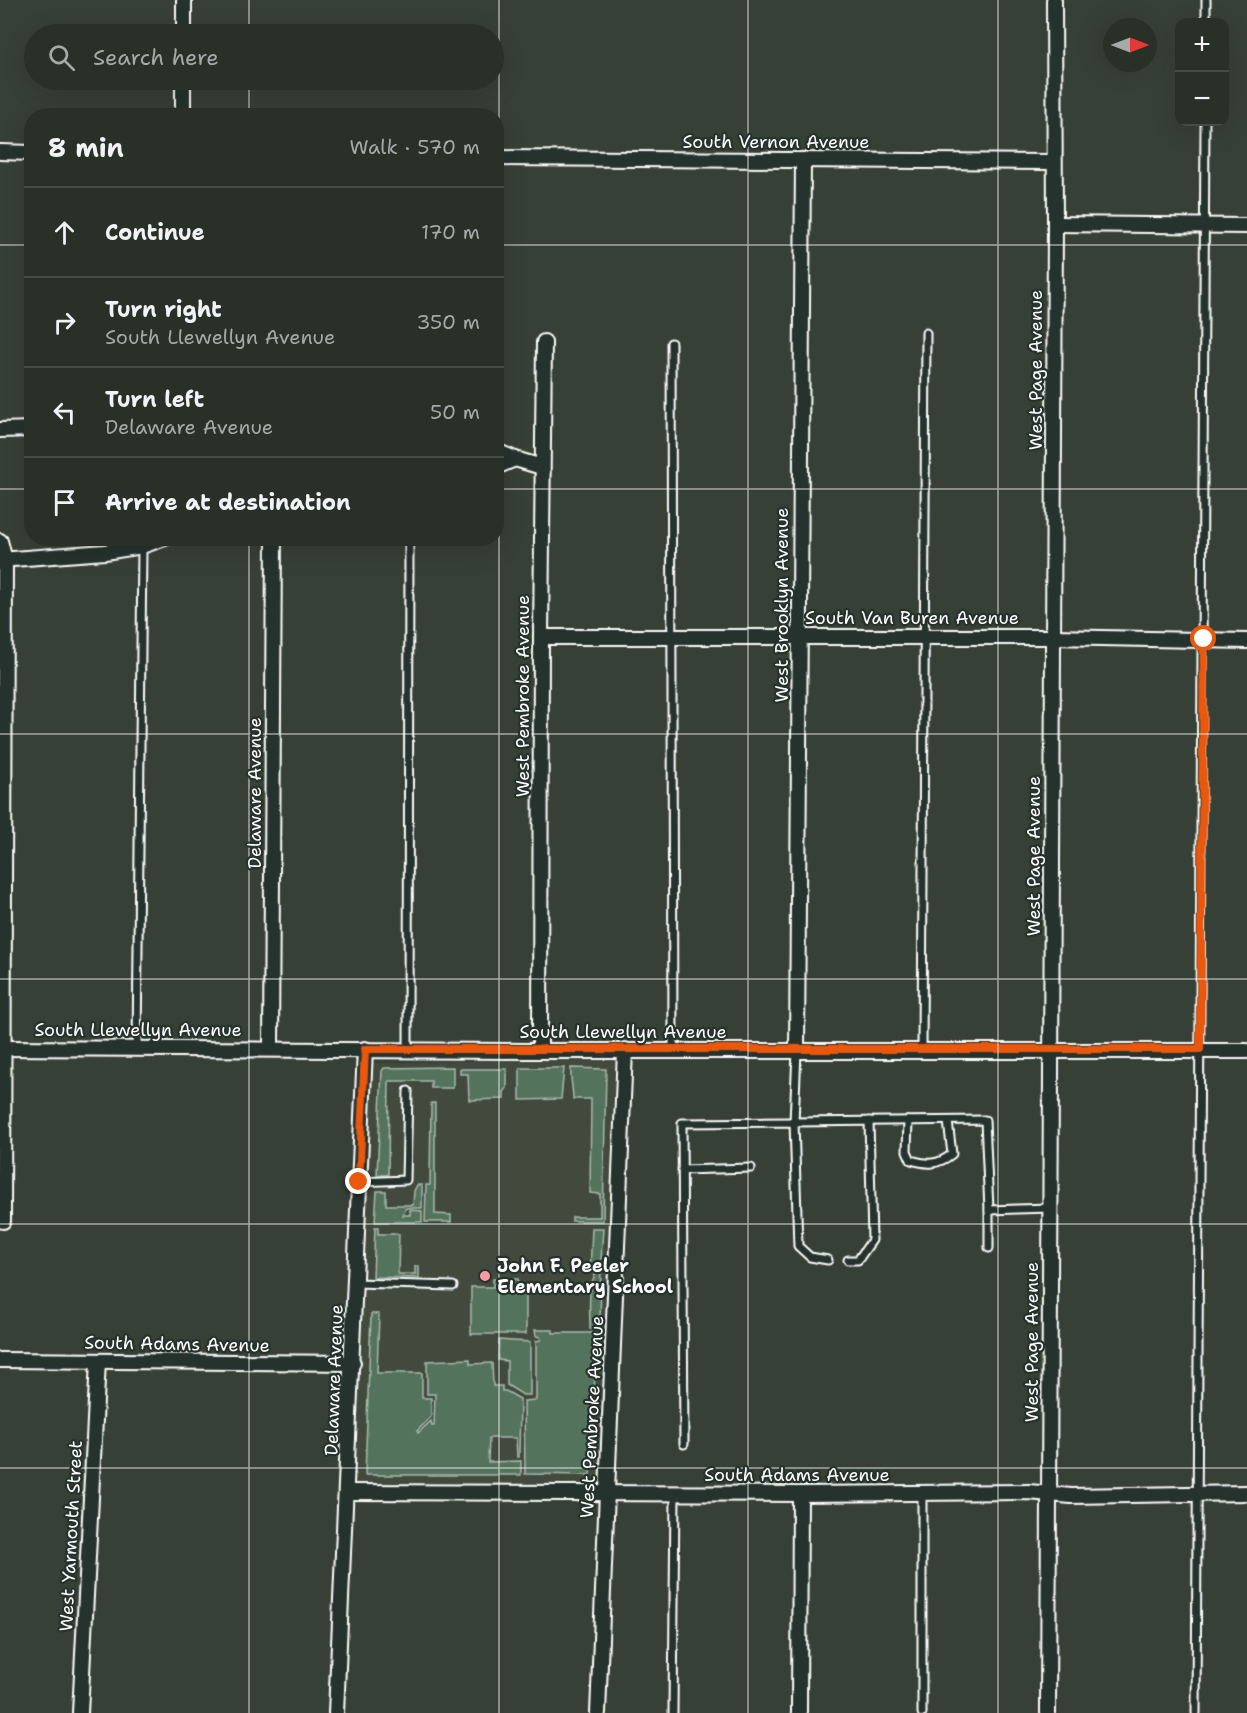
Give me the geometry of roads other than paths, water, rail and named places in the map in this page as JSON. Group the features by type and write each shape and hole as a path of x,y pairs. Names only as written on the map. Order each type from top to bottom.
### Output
{"street":[{"path":"184,0 184,24"},
{"name":"West Page Avenue","path":"1048,1713 1054,0"},
{"path":"183,90 183,108"},
{"path":"0,152 24,153"},
{"name":"South Vernon Avenue","path":"504,158 1054,162"},
{"name":"West Brooklyn Avenue","path":"797,1051 803,160"},
{"path":"1055,224 1247,226"},
{"name":"West Pembroke Avenue","path":"540,1050 544,342"},
{"path":"0,430 24,429"},
{"path":"504,454 543,467"},
{"path":"504,464 515,459"},
{"path":"0,541 3,689 3,1221"},
{"path":"2,560 105,552 142,546"},
{"name":"Delaware Avenue","path":"271,1048 274,546"},
{"name":"South Van Buren Avenue","path":"541,637 925,636 1247,641"},
{"name":"South Llewellyn Avenue","path":"2,1048 797,1051 1200,1049 1247,1051"},
{"name":"Delaware Avenue","path":"336,1713 365,1049"},
{"name":"West Pembroke Avenue","path":"598,1713 625,1050"},
{"name":"South Adams Avenue","path":"0,1360 353,1363"},
{"name":"West Yarmouth Street","path":"80,1713 98,1361"},
{"name":"South Adams Avenue","path":"347,1492 800,1494 1029,1492 1071,1496 1247,1493"},
{"path":"799,1713 800,1494"}],"lane":[{"path":"1206,0 1206,18"},
{"path":"1196,1713 1204,639 1205,126"},
{"path":"922,1051 926,333"},
{"path":"671,343 673,1049"},
{"path":"137,1049 142,546"},
{"path":"408,1049 409,546"},
{"path":"797,1051 794,1122 798,1246 810,1257 828,1260"},
{"path":"359,1182 406,1180 408,1091"},
{"path":"684,1444 682,1123 985,1120 989,1248"},
{"path":"848,1260 858,1260 872,1240 869,1121"},
{"path":"908,1121 907,1151 911,1160 925,1164 942,1162 952,1154 948,1121"},
{"path":"682,1170 751,1168"},
{"path":"989,1210 1051,1208"},
{"path":"356,1283 453,1286"},
{"path":"922,1493 922,1713"},
{"path":"673,1713 675,1494"}],"place":[{"name":"John F. Peeler Elementary School","path":"485,1276"}]}
